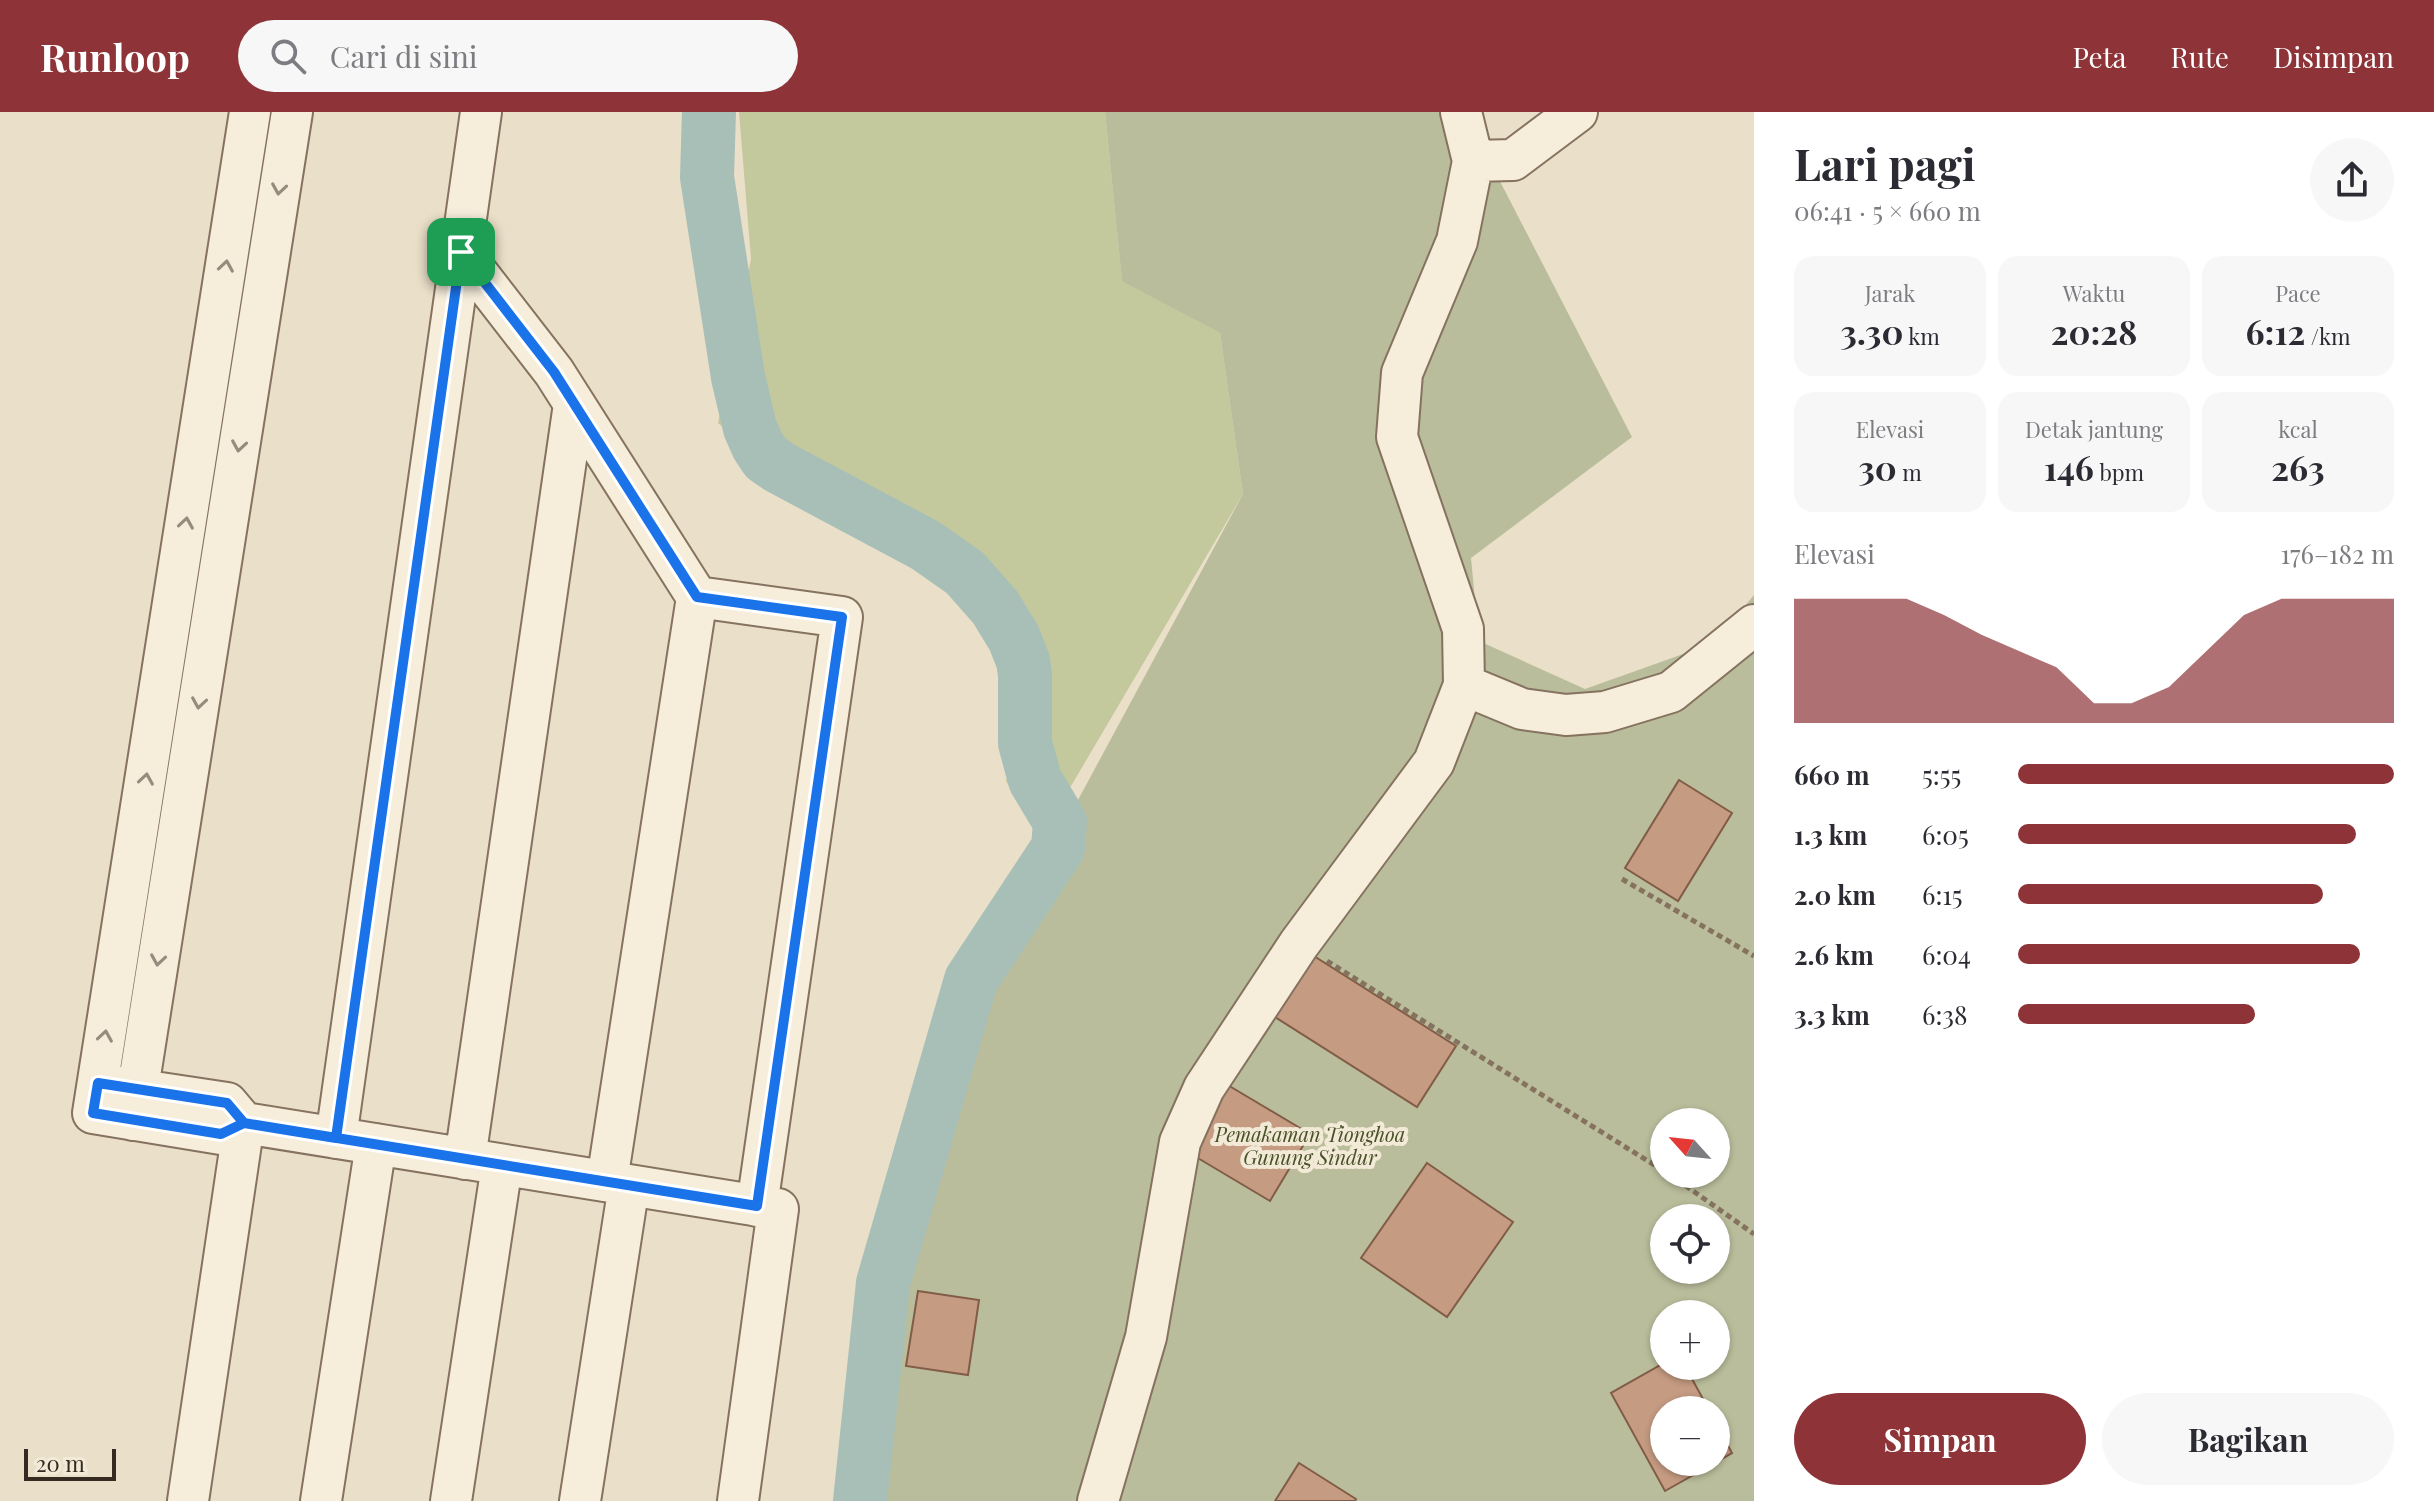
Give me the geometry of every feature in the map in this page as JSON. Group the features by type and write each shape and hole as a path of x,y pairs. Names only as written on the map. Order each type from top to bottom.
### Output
{"street":[{"path":"250,112 98,1083 136,1105 227,1103 244,1123 778,1209 738,1501"},
{"path":"136,1105 292,112"},
{"path":"336,1138 481,112"},
{"path":"1098,1501 1146,1337 1180,1142 1204,1088 1299,944 1434,762 1464,685 1463,629 1397,437 1402,373 1457,241 1473,161 1461,112"},
{"path":"1473,161 1513,160 1577,112"},
{"path":"461,252 554,372 697,597 618,1183 580,1501"},
{"path":"451,1501 484,1162 574,404"},
{"path":"697,597 842,617 757,1206"},
{"path":"1464,685 1522,709 1566,715 1605,712 1671,692 1754,625"},
{"path":"188,1501 244,1123"},
{"path":"321,1501 376,1144"}],"path":[{"path":"1622,879 1754,956"},
{"path":"1299,944 1650,1162"},
{"path":"1689,1188 1754,1234"}],"green space":[{"path":"739,112 1105,112 1122,280 1220,333 1243,494 1041,837 1006,781 1025,708 1019,606 966,555 814,501 718,423 751,259"},
{"name":"Pemakaman Tionghoa Gunung Sindur","path":"1105,112 1469,112 1474,131 1632,437 1471,558 1479,641 1585,689 1714,643 1754,595 1754,1501 863,1501 906,1204 1030,889 1243,494 1220,333 1122,281"}],"building":[{"path":"1679,780 1732,813 1678,901 1625,868"},
{"path":"1306,951 1456,1046 1417,1107 1267,1012"},
{"path":"1226,1084 1310,1134 1270,1201 1186,1151"},
{"path":"1427,1163 1513,1222 1447,1317 1361,1258"},
{"path":"918,1291 979,1300 968,1375 906,1366"},
{"path":"1650,1371 1650,1380 1693,1380 1701,1396 1650,1396 1650,1464 1611,1393"},
{"path":"1299,1463 1356,1499 1355,1501 1275,1501"},
{"path":"1657,1476 1691,1476 1665,1491"}],"waterway":[{"path":"709,112 707,177 738,377 750,428 758,446 766,458 779,467 925,545 965,573 995,607 1014,638 1023,661 1025,743 1035,780 1060,822 1058,848 971,980 883,1283 860,1501"}],"route":[{"path":"461,252 336,1138 244,1123 227,1103 98,1083 93,1113 221,1134 244,1123 757,1206 842,617 697,597 554,372 461,252"}]}
